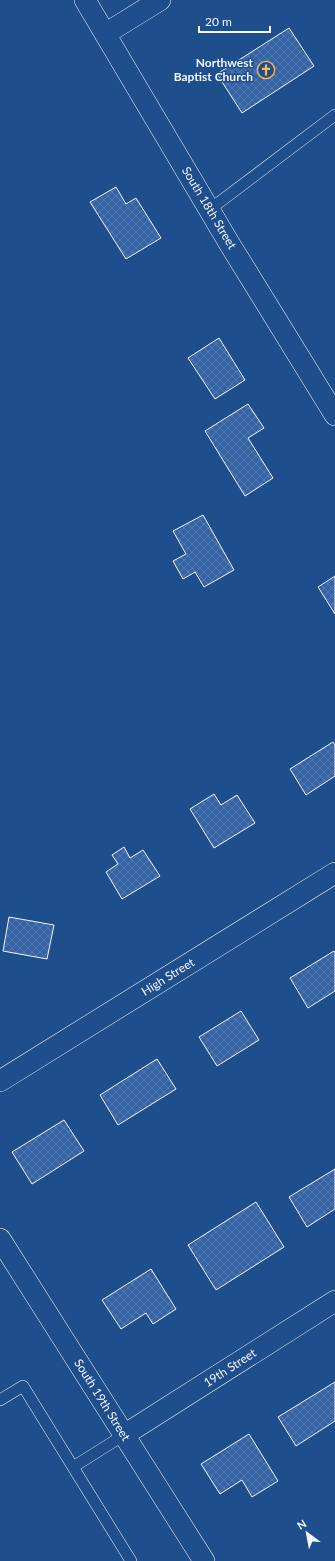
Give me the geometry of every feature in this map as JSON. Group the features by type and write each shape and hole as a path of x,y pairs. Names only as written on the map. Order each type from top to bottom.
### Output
{"street":[{"name":"South 18th Street","path":"85,0 209,210 335,415"},
{"path":"105,34 160,0"},
{"name":"High Street","path":"0,1081 335,873"},
{"name":"South 19th Street","path":"0,1239 204,1561"},
{"name":"19th Street","path":"124,1435 335,1300"}],"lane":[{"path":"209,210 335,115"},
{"path":"0,1400 23,1386 131,1561"},
{"path":"73,1467 124,1435"}],"building":[{"name":"Northwest Baptist Church","path":"289,28 314,66 242,113 217,74"},
{"path":"116,187 126,204 136,198 161,238 126,259 90,202"},
{"path":"219,338 245,380 215,399 188,358"},
{"path":"248,404 264,428 248,438 273,478 245,496 205,431"},
{"path":"203,515 234,570 204,587 195,572 183,579 173,561 186,554 173,531"},
{"path":"335,576 335,614 318,587"},
{"path":"333,742 335,745 335,776 306,795 290,769"},
{"path":"214,794 221,805 237,795 255,823 214,848 190,809"},
{"path":"124,847 130,858 143,850 160,876 122,899 106,872 118,864 112,855"},
{"path":"9,917 54,925 47,959 3,951"},
{"path":"334,951 335,991 308,1008 290,978"},
{"path":"241,1011 259,1040 217,1066 199,1037"},
{"path":"157,1059 176,1089 118,1125 100,1095"},
{"path":"64,1120 84,1151 32,1184 12,1152"},
{"path":"335,1169 335,1209 307,1227 289,1197"},
{"path":"256,1202 284,1247 216,1290 188,1245"},
{"path":"151,1269 176,1309 153,1324 146,1313 121,1329 102,1300"},
{"path":"335,1382 335,1421 296,1446 278,1417"},
{"path":"249,1434 278,1481 252,1497 242,1480 220,1494 201,1464"}],"place":[{"name":"Northwest Baptist Church","path":"266,70"}]}
